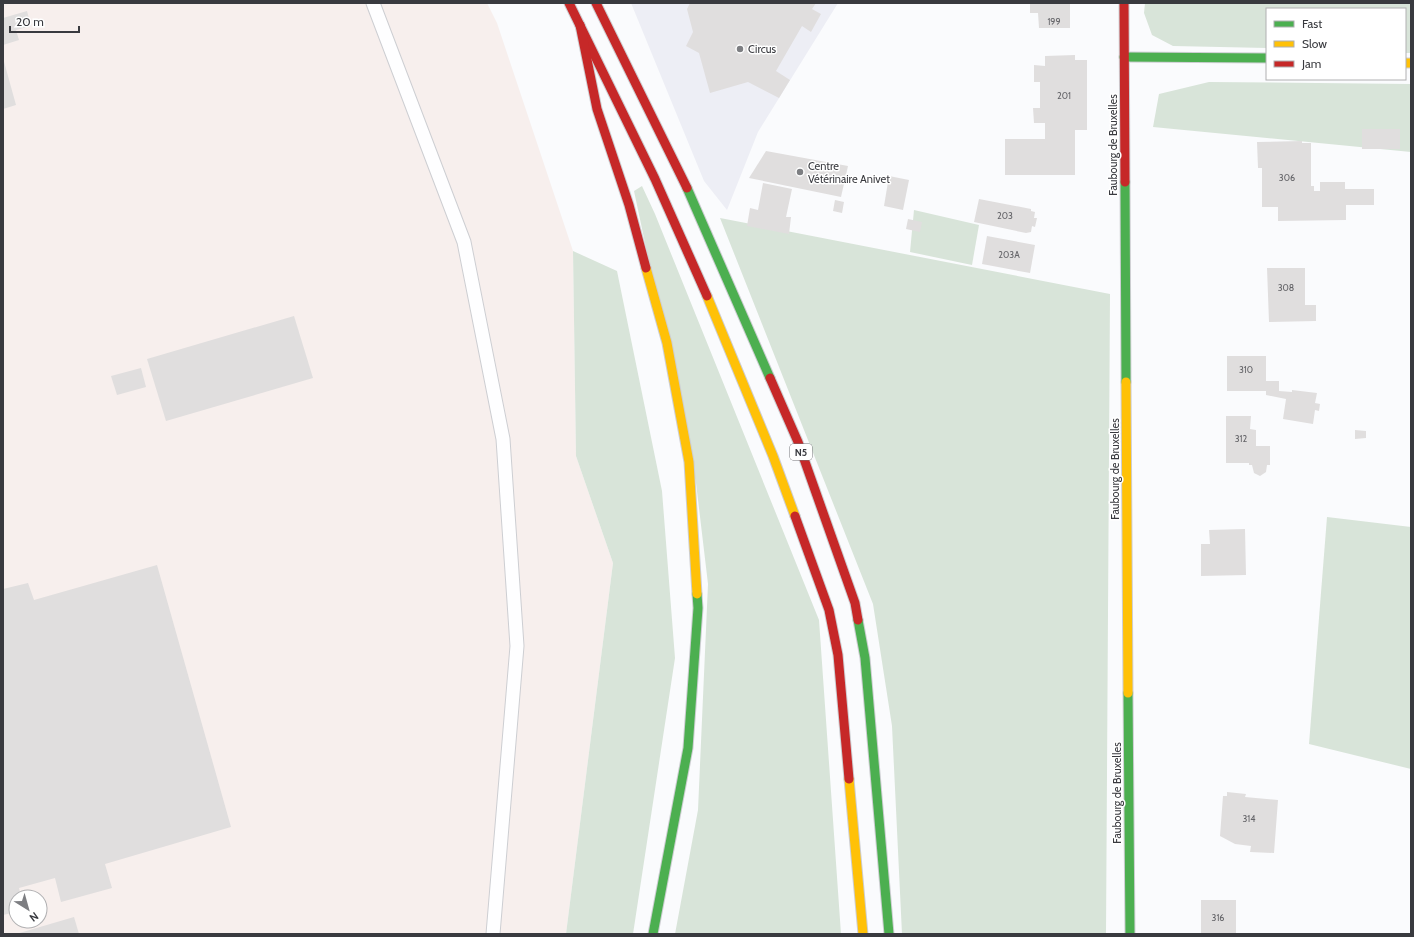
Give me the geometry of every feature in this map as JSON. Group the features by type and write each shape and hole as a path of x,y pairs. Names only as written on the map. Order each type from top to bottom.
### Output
{"main road":[{"name":"N5","path":"569,3 655,179 717,319 773,456 829,610 838,655 863,934"},
{"name":"N5","path":"596,3 679,169 798,442 855,603 865,658 889,934"},
{"name":"Faubourg de Bruxelles","path":"1124,3 1130,934"},
{"path":"580,25 597,109 629,205 667,343 689,462 698,608 688,748 653,934"},
{"path":"1124,57 1266,58"}],"lane":[{"path":"373,3 464,242 503,439 517,646 493,934"}],"shaded area":[{"path":"3,3 487,3 497,23 573,251 576,456 613,563 566,934 3,934"},
{"path":"631,3 838,3 758,132 727,210 704,181"},
{"path":"1145,3 1411,3 1411,53 1406,53 1406,8 1266,8 1266,48 1173,46 1152,35 1144,13"},
{"path":"1209,82 1411,84 1411,152 1153,127 1159,94"},
{"path":"642,186 655,214 819,620 841,934 675,934 698,810 708,584 696,483 634,191"},
{"path":"914,210 979,225 972,265 910,252"},
{"path":"720,218 1110,294 1106,934 902,934 892,726 873,604"},
{"path":"573,251 617,271 662,491 675,658 633,934 566,934 613,563 576,456"},
{"path":"1327,517 1411,527 1411,769 1309,744"}],"building":[{"name":"Circus","path":"690,3 816,3 812,9 821,14 811,32 802,26 776,71 790,80 779,98 748,82 710,93 699,53 686,46 693,32 687,9"},
{"path":"1030,3 1070,3 1070,28 1039,28 1038,13 1030,13"},
{"path":"27,11 31,26 16,30 19,40 3,45 3,18"},
{"path":"1075,55 1075,60 1087,60 1087,130 1075,130 1075,175 1005,175 1005,139 1045,139 1045,123 1034,123 1033,108 1040,108 1040,82 1034,82 1034,65 1045,66 1045,56"},
{"path":"3,58 16,105 3,109"},
{"path":"1362,129 1400,129 1400,149 1362,149"},
{"path":"1302,141 1302,143 1311,143 1311,186 1314,186 1314,191 1320,191 1320,182 1345,182 1345,189 1374,189 1374,205 1346,205 1346,220 1278,221 1278,207 1262,207 1262,168 1258,168 1257,142"},
{"name":"Centre Vétérinaire Anivet","path":"766,151 848,166 841,197 749,178"},
{"path":"889,176 909,180 903,210 884,206"},
{"path":"763,183 792,189 786,217 791,217 789,234 747,226 750,208 758,210"},
{"path":"979,199 1031,209 1031,211 1035,212 1034,218 1037,218 1035,227 1032,226 1031,232 1026,233 974,222"},
{"path":"835,200 844,202 842,213 833,211"},
{"path":"908,219 922,222 920,232 906,229"},
{"path":"987,236 1035,245 1030,273 982,264"},
{"path":"1267,268 1305,268 1305,305 1316,305 1316,321 1269,322"},
{"path":"294,316 313,378 166,421 147,359"},
{"path":"1227,356 1266,356 1266,381 1279,381 1279,391 1292,392 1292,390 1317,393 1315,403 1320,404 1319,411 1315,410 1313,424 1283,419 1286,399 1266,395 1266,391 1227,391"},
{"path":"141,368 146,387 117,395 111,376"},
{"path":"1226,416 1251,416 1250,429 1256,430 1256,446 1270,446 1270,465 1267,465 1266,472 1260,476 1254,473 1252,465 1249,465 1249,463 1226,463"},
{"path":"1355,430 1366,431 1366,438 1355,439"},
{"path":"1245,529 1246,575 1201,576 1201,544 1210,544 1209,530"},
{"path":"157,565 231,827 105,864 112,888 61,902 55,878 19,889 8,889 8,914 3,915 3,589 28,583 34,600"},
{"path":"1227,792 1246,794 1245,797 1278,800 1274,853 1250,852 1251,846 1235,844 1220,836 1223,796 1227,796"},
{"path":"1201,900 1236,900 1236,934 1201,934"},
{"path":"74,917 79,934 16,934 33,929 48,929 48,925"}],"traffic: fast":[{"path":"1124,57 1266,58"},
{"path":"1125,182 1126,382"},
{"path":"687,188 770,378"},
{"path":"653,934 688,748 698,608 697,594"},
{"path":"858,620 865,658 889,934"},
{"path":"1128,693 1130,934"}],"traffic: slow":[{"path":"1406,63 1411,63"},
{"path":"646,268 667,343 689,462 697,594"},
{"path":"707,296 773,456 795,516"},
{"path":"1126,382 1128,693"},
{"path":"849,779 863,934"}],"traffic: jam":[{"path":"569,3 655,179 707,296"},
{"path":"596,3 687,188"},
{"path":"1124,3 1125,182"},
{"path":"580,25 597,109 629,205 646,268"},
{"path":"770,378 798,442 855,603 858,620"},
{"path":"795,516 829,610 838,655 849,779"}],"place":[{"name":"Circus","path":"740,49"},
{"name":"Centre Vétérinaire Anivet","path":"800,172"}]}
